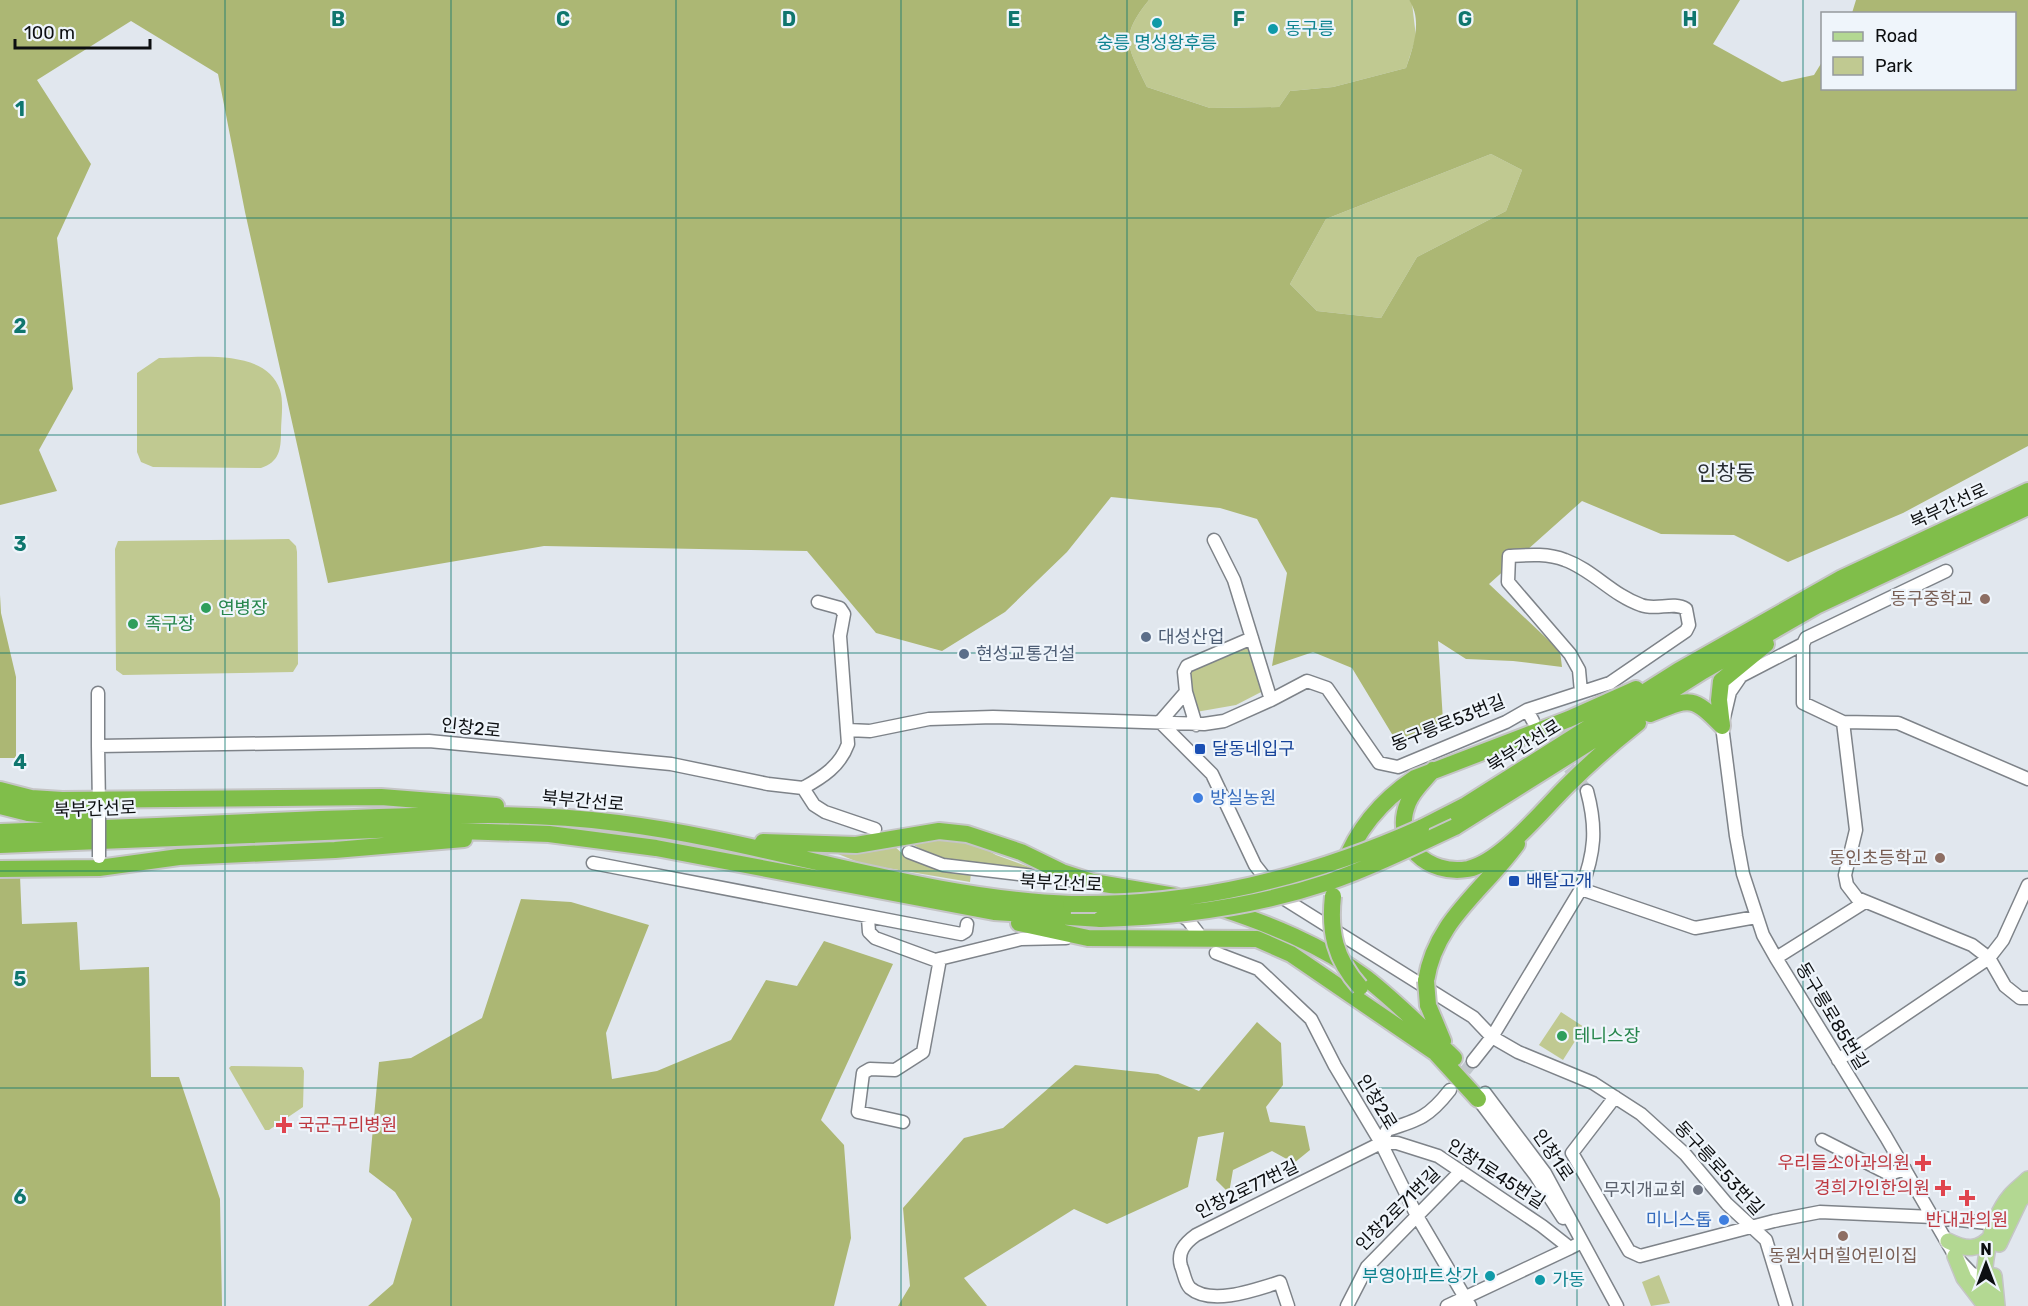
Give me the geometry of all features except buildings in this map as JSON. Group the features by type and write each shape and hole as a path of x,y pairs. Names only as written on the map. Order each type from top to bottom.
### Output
{"highway":[{"name":"북부간선로","path":"0,832 447,816 571,818 628,824 720,840 922,885 999,899 1119,905 1219,893 1299,875 1376,848 1421,828 1466,805 1678,671 1842,578 2028,491"},
{"name":"북부간선로","path":"0,845 401,829 549,834 656,848 994,912 1101,919 1150,917 1280,896 1330,882 1377,863 1455,826 1703,671 1829,600 2028,507"},
{"path":"1722,726 1719,700 1721,681 1771,640 1829,600"},
{"path":"1482,1096 1441,1039 1428,1005 1426,981 1435,946 1456,914 1504,862 1525,832 1568,785 1649,714 1726,665 1771,640"},
{"path":"1482,1096 1348,974 1335,948 1330,921 1333,896 1352,844 1371,817 1393,793 1415,778 1569,719 1678,671"},
{"path":"1649,714 1677,703 1693,701 1722,726"},
{"path":"1433,770 1412,796 1405,818 1408,843 1423,861 1441,869 1470,868 1525,832"},
{"path":"0,790 45,800 99,802 381,797 513,807 571,818"},
{"path":"0,806 28,813 61,817 195,825"},
{"path":"720,840 856,845 939,831 967,834 1021,852 1062,872 1093,882 1192,900 1253,919 1305,942 1364,977 1454,1058"},
{"path":"0,869 335,850 549,834"},
{"path":"866,889 1086,938 1257,939 1291,954 1436,1053"}],"main road":[{"path":"1948,1241 1962,1248 1983,1245 1994,1230 2009,1197 2028,1179"},
{"path":"1990,1284 2002,1234 2020,1200 2028,1192"},
{"path":"1989,1305 1994,1230"},
{"path":"1955,1256 1964,1278 1989,1305"}],"street":[{"path":"1214,540 1234,580 1271,700"},
{"name":"동구릉로53번길","path":"848,730 870,731 929,719 961,717 1160,722 1193,725 1224,721 1307,681 1327,688 1379,763 1398,766 1506,722 1530,716 1581,692 1610,683 1686,631 1689,625 1686,609 1679,605 1654,609 1629,601 1583,568 1563,559 1545,555 1509,556 1508,582 1570,654 1579,670 1581,692"},
{"path":"1722,726 1730,692 1741,676 1803,644 1818,632 1946,571"},
{"path":"818,602 843,611 840,636 848,744 843,757 836,765 803,788 814,805 825,812 875,829"},
{"path":"1183,744 1180,730 1193,725 1186,692 1184,672 1187,666 1252,638"},
{"path":"1803,644 1803,703 1843,723 1898,723 2028,779"},
{"path":"1160,722 1186,692"},
{"path":"98,693 99,862"},
{"name":"동구릉로53번길","path":"1160,722 1212,774 1255,866 1273,888 1286,900 1473,1017 1492,1037 1535,1060 1593,1083 1641,1114 1685,1154 1751,1229 1766,1240 1786,1306"},
{"path":"1843,723 1856,830 1845,875 1852,893 1865,902 1972,945 1989,958 2006,986 2020,998 2028,998"},
{"name":"동구릉로85번길","path":"1722,726 1736,836 1749,898 1756,917 1776,958 1905,1169 1955,1256 1990,1284"},
{"name":"인창2로","path":"98,746 429,741 671,764 768,784 803,788"},
{"path":"1473,1061 1492,1037 1581,889 1592,862 1594,831 1587,791"},
{"path":"909,852 934,863 975,870 1093,882 1107,890 1167,907 1188,920 1198,933"},
{"path":"593,863 868,918 961,934 965,933 967,924"},
{"path":"974,883 975,870"},
{"path":"1838,1060 1989,958 2003,940 2028,885"},
{"path":"1581,889 1695,928 1756,917"},
{"path":"1776,958 1865,902"},
{"path":"868,918 869,932 875,938 928,959 940,959 1021,939 1086,938"},
{"name":"인창2로","path":"1216,953 1258,969 1305,1011 1381,1143 1417,1216 1468,1302"},
{"path":"903,1122 858,1112 863,1073 870,1069 895,1070 923,1052 940,959"},
{"path":"1381,1143 1388,1130 1417,1121 1434,1111 1450,1090"},
{"name":"인창1로","path":"1482,1096 1545,1173 1617,1306"},
{"path":"1615,1097 1572,1153 1629,1251 1640,1256 1820,1212 1933,1217 1994,1230"},
{"path":"1822,1140 1889,1174 1905,1169"},
{"name":"인창1로45번길","path":"1381,1143 1397,1143 1427,1151 1461,1171 1542,1226 1570,1248"},
{"name":"인창2로77번길","path":"1288,1306 1280,1282 1222,1300 1196,1294 1188,1285 1180,1262 1181,1251 1196,1235 1381,1143"},
{"name":"인창2로71번길","path":"1347,1306 1366,1267 1461,1171"},
{"path":"1447,1306 1468,1302 1582,1242"}],"green space":[{"path":"0,0 1149,0 1133,24 1129,43 1147,87 1210,108 1279,107 1290,91 1333,87 1406,68 1414,43 1416,25 1409,0 1740,0 1713,44 1782,82 1814,75 1821,64 1821,90 2016,90 2016,12 1852,12 1856,0 2028,0 2028,446 1903,513 1788,562 1734,535 1661,534 1582,501 1489,584 1560,651 1562,667 1513,661 1466,659 1438,641 1443,721 1398,744 1352,668 1313,652 1272,666 1287,573 1257,519 1220,508 1111,497 1067,552 1005,612 942,651 876,633 807,551 544,546 328,583 245,212 218,74 131,21 37,80 91,164 57,238 73,389 39,450 57,491 0,505","holes":["1491,154 1522,170 1506,211 1417,257 1381,318 1317,311 1290,284 1326,219"]},
{"path":"1149,0 1409,0 1412,3 1416,37 1406,68 1333,87 1290,91 1279,107 1210,108 1147,87 1129,43 1133,24"},
{"path":"1491,154 1522,170 1506,211 1417,257 1381,318 1317,311 1290,284 1326,219"},
{"path":"159,358 228,358 260,367 272,376 280,390 282,406 280,444 275,459 261,468 153,467 141,462 137,452 137,373"},
{"name":"연병장","path":"289,539 296,546 297,552 298,664 293,672 123,675 116,670 115,549 118,541"},
{"path":"0,595 1,613 16,677 16,758 0,758"},
{"path":"1251,643 1265,690 1236,705 1196,712 1188,672"},
{"path":"926,838 970,840 996,855 1046,873 957,862 924,851 909,842"},
{"path":"893,845 905,856 971,873 970,882 863,864 838,854"},
{"path":"20,876 22,924 77,922 80,970 149,967 151,1077 179,1077 220,1199 222,1306 0,1306 0,877"},
{"path":"521,899 571,902 649,925 606,1033 612,1079 657,1071 731,1040 766,980 797,986 824,941 893,964 821,1120 844,1145 851,1238 834,1306 368,1306 393,1284 412,1219 395,1192 369,1172 379,1062 411,1058 482,1018"},
{"name":"테니스장","path":"1561,1012 1584,1027 1563,1060 1539,1045"},
{"path":"1257,1022 1281,1043 1283,1085 1266,1107 1270,1122 1305,1126 1310,1150 1294,1163 1272,1151 1233,1170 1229,1193 1216,1180 1224,1132 1198,1137 1188,1187 1107,1224 1074,1209 964,1278 987,1306 898,1306 910,1286 903,1208 964,1138 1003,1128 1075,1065 1158,1074 1199,1091"},
{"path":"231,1066 302,1067 304,1071 303,1107 269,1130 265,1130 229,1068"},
{"path":"1659,1275 1670,1303 1651,1306 1642,1282"}],"tunnel":[{"path":"1536,725 1587,791"},
{"path":"1454,1085 1473,1061"}],"place":[{"name":"숭릉 명성왕후릉","path":"1157,23"},
{"name":"동구릉","path":"1273,29"},
{"name":"동구중학교","path":"1985,599"},
{"name":"연병장","path":"206,608"},
{"name":"족구장","path":"133,624"},
{"name":"대성산업","path":"1146,637"},
{"name":"현성교통건설","path":"964,654"},
{"name":"달동네입구","path":"1200,749"},
{"name":"방실농원","path":"1198,798"},
{"name":"동인초등학교","path":"1940,858"},
{"name":"배탈고개","path":"1514,881"},
{"name":"테니스장","path":"1562,1036"},
{"name":"국군구리병원","path":"284,1125"},
{"name":"우리들소아과의원","path":"1923,1163"},
{"name":"경희가인한의원","path":"1943,1188"},
{"name":"무지개교회","path":"1698,1190"},
{"name":"반내과의원","path":"1967,1198"},
{"name":"미니스톱","path":"1724,1220"},
{"name":"동원서머힐어린이집","path":"1843,1236"},
{"name":"부영아파트상가","path":"1490,1276"},
{"name":"가동","path":"1540,1280"}],"district":[{"name":"인창동","path":"1726,473"}]}
